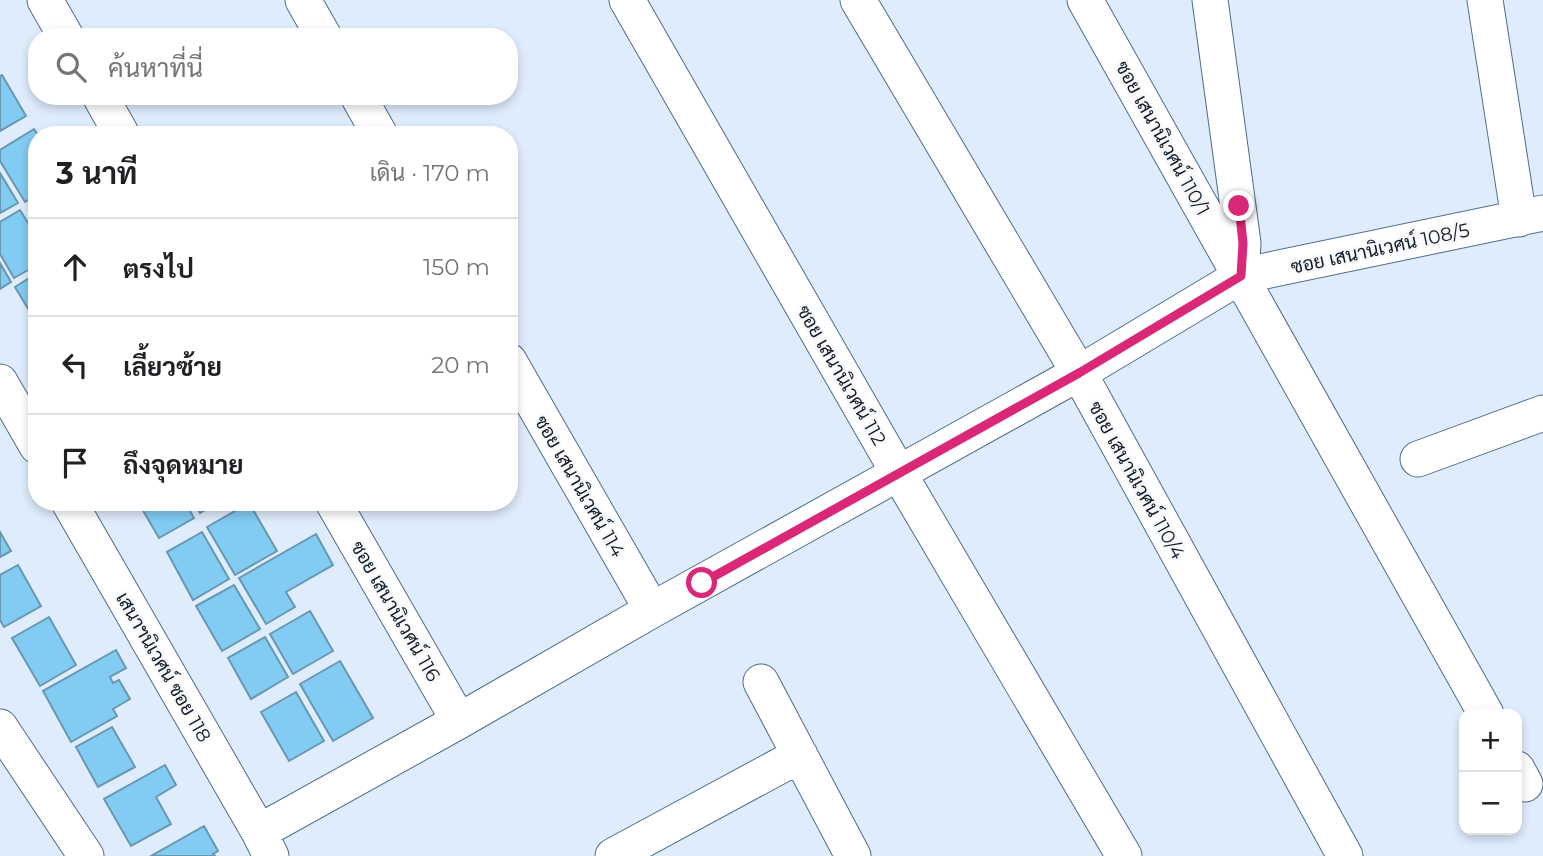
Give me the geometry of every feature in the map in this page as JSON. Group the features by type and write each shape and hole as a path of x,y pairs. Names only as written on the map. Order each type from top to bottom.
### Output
{"street":[{"path":"45,0 61,28"},
{"path":"303,0 319,28"},
{"name":"ซอย เสนานิเวศน์ 112","path":"627,0 898,472 1124,856"},
{"name":"ซอย เสนานิเวศน์ 110/4","path":"858,0 1079,373 1345,856"},
{"name":"ซอย เสนานิเวศน์ 110/1","path":"1085,0 1483,709"},
{"path":"1210,0 1242,230 1241,276"},
{"name":"ซอย เสนานิเวศน์ 108/5","path":"265,844 459,720 1079,373 1241,276 1531,216 1485,0"},
{"path":"105,105 117,126"},
{"path":"363,105 375,126"},
{"name":"ซอย เสนานิเวศน์ 114","path":"518,377 652,610"},
{"path":"0,382 28,430"},
{"path":"1418,460 1543,413"},
{"name":"เสนาฯนิเวศน์ ซอย 118","path":"74,511 265,844"},
{"name":"ซอย เสนานิเวศน์ 116","path":"338,511 459,720"},
{"path":"761,682 853,856"},
{"path":"0,727 86,856"},
{"path":"613,856 800,755"}],"building":[{"path":"2,75 26,116 0,131 0,76"},
{"path":"28,133 28,200 25,202 0,161 0,150"},
{"path":"0,173 18,203 0,213"},
{"path":"20,210 28,223 28,270 14,278 0,254 0,222"},
{"path":"0,263 11,282 0,289"},
{"path":"28,279 28,309 15,287"},
{"path":"143,511 190,511 194,518 159,538"},
{"path":"235,511 254,511 277,551 235,575 207,527"},
{"path":"0,532 11,551 0,557"},
{"path":"202,532 229,579 193,600 167,552"},
{"path":"316,534 333,565 286,592 295,607 266,624 239,578"},
{"path":"18,565 41,606 4,627 0,620 0,575"},
{"path":"234,585 260,629 222,651 196,606"},
{"path":"310,611 333,651 293,674 270,634"},
{"path":"49,617 76,665 40,686 12,638"},
{"path":"265,637 288,677 251,699 228,658"},
{"path":"116,650 126,668 110,677 113,683 119,680 130,699 113,709 117,716 71,742 43,691"},
{"path":"340,661 373,718 333,741 300,684"},
{"path":"296,692 324,741 289,761 261,712"},
{"path":"112,727 135,767 98,787 76,747"},
{"path":"165,765 176,785 156,797 171,824 131,846 104,799"},
{"path":"204,826 218,851 213,854 215,856 151,856"}],"route":[{"path":"702,583 1079,373 1241,276 1243,243 1239,206"}]}
